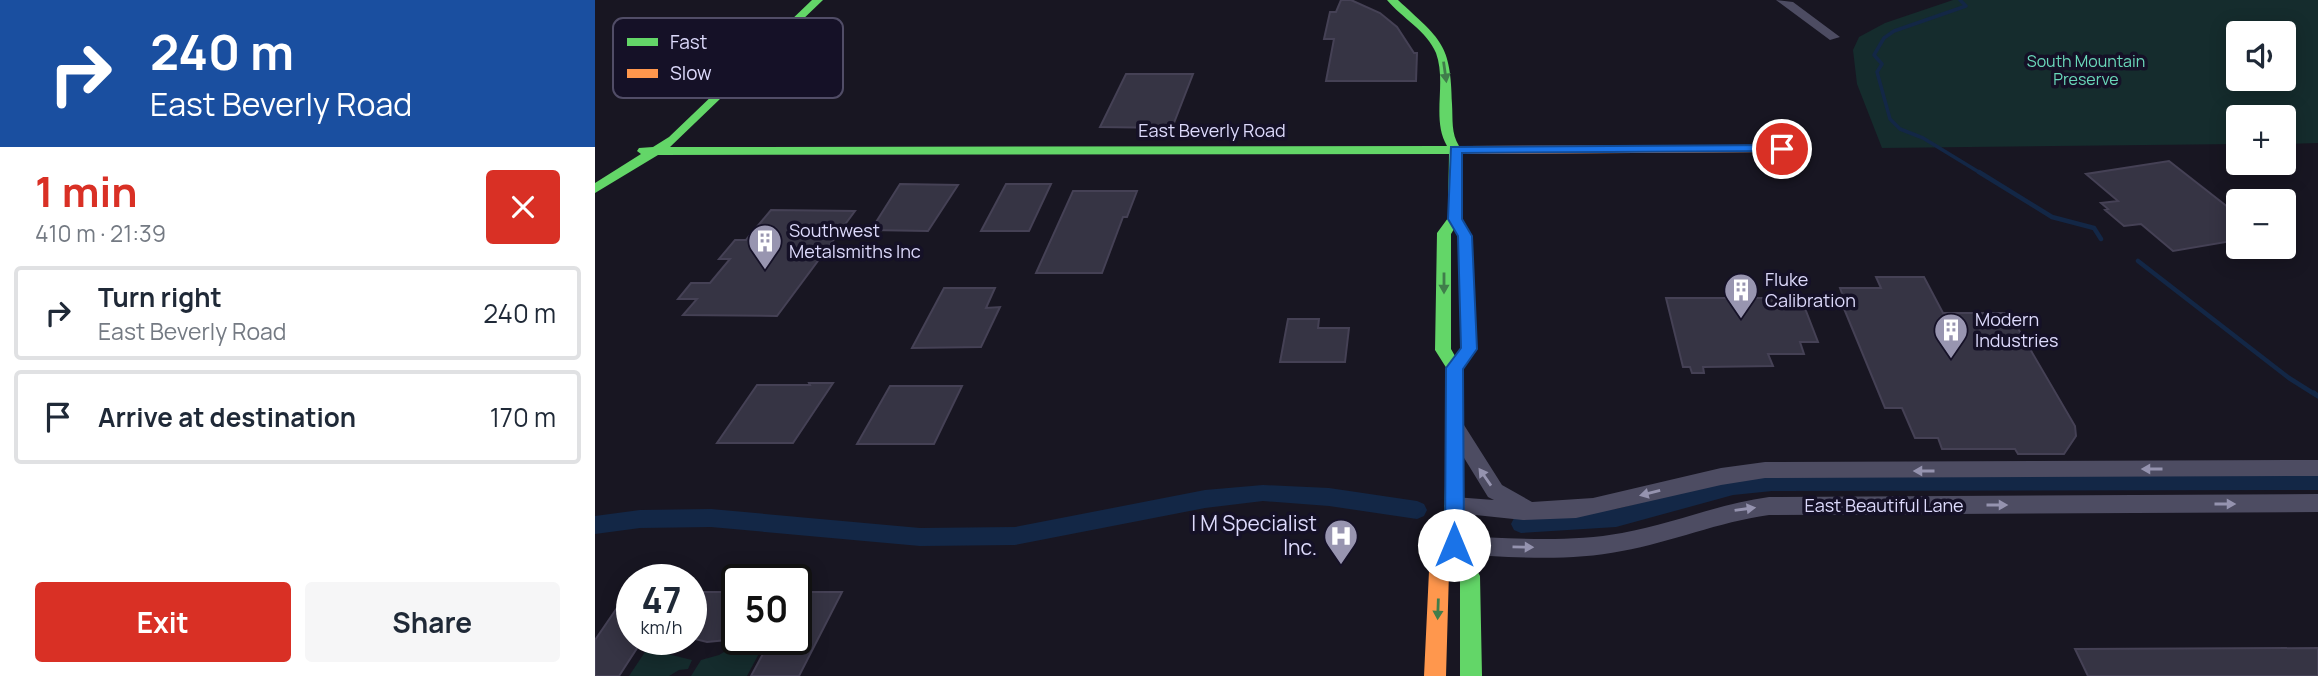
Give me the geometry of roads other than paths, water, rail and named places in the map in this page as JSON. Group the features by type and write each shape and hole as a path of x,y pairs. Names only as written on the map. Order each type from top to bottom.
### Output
{"street":[{"path":"788,18 807,0"},
{"path":"798,18 818,0"},
{"path":"1392,0 1425,29 1441,53 1446,71 1447,136 1460,143 1455,219 1465,236 1469,349 1455,368"},
{"path":"1405,0 1434,22 1455,52 1461,71 1463,113"},
{"path":"1782,0 1797,8 1834,37"},
{"path":"595,178 650,152 704,98"},
{"path":"595,189 650,152 710,98"},
{"name":"East Beverly Road","path":"650,152 1460,143 1782,149"},
{"path":"1455,219 1444,233 1443,350 1455,368 1454,545 1470,576 1471,676"},
{"path":"1455,425 1483,476 1495,491 1534,512"},
{"name":"East Beautiful Lane","path":"1454,506 1534,512 1592,508 1715,475 1765,470 2318,468"},
{"name":"East Beautiful Lane","path":"1454,545 1586,547 1653,534 1724,512 1769,506 2318,503"},
{"path":"1435,676 1439,571 1454,545"}],"waterway":[{"path":"1960,0 1966,6 1894,31 1884,38 1874,55 1882,64 1877,72 1890,119 1900,129 1923,138 1982,174"},
{"path":"1979,172 2052,217 2094,228 2101,239"},
{"path":"2138,261 2289,378 2316,395"},
{"path":"2314,393 2318,396"},
{"path":"1521,524 1616,518 1733,487 1772,483 2318,482"},
{"path":"595,525 640,519 711,518 920,537 1015,536 1205,499 1263,493 1329,497 1417,510"}],"place":[{"name":"Southwest Metalsmiths Inc","path":"765,271"},
{"name":"Fluke Calibration","path":"1741,320"},
{"name":"Modern Industries","path":"1951,360"},
{"name":"I M Specialist Inc.","path":"1341,566"}],"park label":[{"name":"South Mountain Preserve","path":"2086,70"}]}
